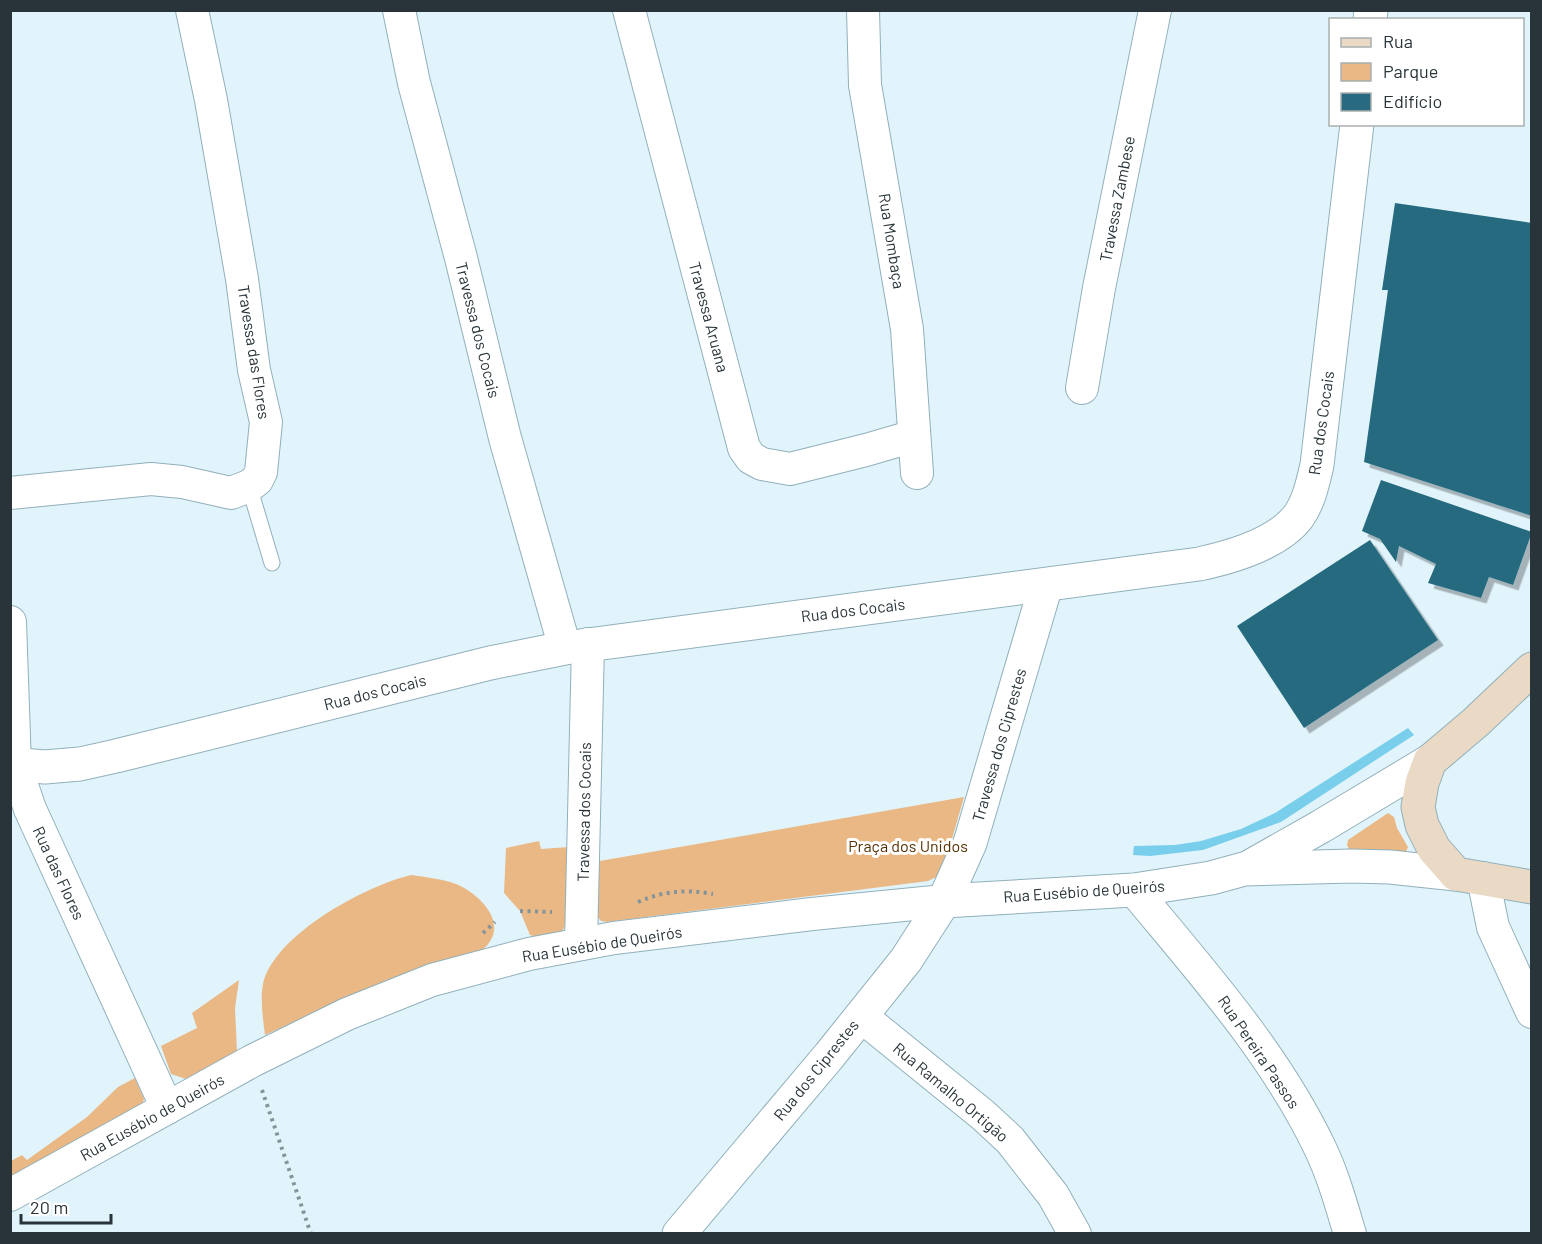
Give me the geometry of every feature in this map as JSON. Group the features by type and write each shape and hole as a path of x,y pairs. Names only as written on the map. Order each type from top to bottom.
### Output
{"main road":[{"path":"1469,876 1434,849 1422,825 1418,807 1422,783 1430,761 1476,722 1532,669"},
{"name":"Rua Eusébio de Queirós","path":"1469,876 1532,887"}],"street":[{"name":"Travessa das Flores","path":"192,10 211,100 240,268 254,370 266,422 261,472 257,480 249,486"},
{"name":"Travessa dos Cocais","path":"399,10 414,83 461,258 505,438 576,646 581,944"},
{"name":"Travessa Aruana","path":"629,10 744,448 751,458 762,464 790,469 914,436"},
{"name":"Rua Mombaça","path":"863,10 865,85 907,329 916,473"},
{"name":"Travessa Zambese","path":"1082,388 1099,288 1155,10"},
{"name":"Rua dos Cocais","path":"13,765 45,767 80,764 490,663 576,646 1046,585 1225,559 1254,547 1285,530 1299,516 1310,493 1318,455 1357,126"},
{"path":"10,493 151,479 182,482 231,493 249,486"},
{"name":"Travessa dos Ciprestes","path":"944,901 970,843 1046,585"},
{"name":"Rua das Flores","path":"10,622 13,765 30,809 167,1108"},
{"name":"Rua Eusébio de Queirós","path":"10,1196 252,1061 347,1014 432,980 529,954 581,944 812,914 944,901 1134,890 1211,878 1244,869 1303,837 1430,761"},
{"name":"Rua Eusébio de Queirós","path":"1244,869 1389,867 1469,876"},
{"path":"1469,876 1532,1012"},
{"name":"Rua Pereira Passos","path":"1134,890 1225,1001 1269,1061 1320,1148 1337,1189 1350,1233"},
{"name":"Rua dos Ciprestes","path":"679,1233 829,1056 906,960 944,901"},
{"name":"Rua Ramalho Ortigão","path":"861,1016 1010,1140 1053,1195 1075,1233"}],"lane":[{"path":"249,486 272,563"}],"path":[{"path":"520,911 559,913"},
{"path":"252,1061 311,1233"}],"green space":[{"name":"Praça dos Unidos","path":"964,797 944,867 936,877 928,881 607,922 601,921 595,914 594,862"},
{"path":"1388,813 1394,817 1397,828 1408,847 1406,852 1349,849 1348,840"},
{"path":"539,841 541,849 569,847 567,920 560,934 543,938 530,935 520,911 504,893 506,848"},
{"path":"411,875 451,882 475,896 484,904 494,922 494,932 490,942 481,951 428,965 265,1035 263,984 271,966 284,948 324,915 347,901"},
{"path":"239,980 235,1008 237,1052 189,1080 171,1074 161,1046 197,1028 192,1013"},
{"path":"135,1078 144,1099 141,1109 11,1178 11,1161 22,1155 27,1160 87,1117 118,1087"}],"water":[{"path":"1408,728 1414,735 1281,822 1203,850 1150,856 1133,855 1134,846 1175,845 1201,841 1241,829 1275,813"}],"building":[{"path":"1395,203 1532,223 1532,516 1364,462 1388,290 1382,290"},
{"path":"1381,480 1532,532 1513,585 1489,577 1481,598 1428,583 1436,564 1399,546 1396,562 1380,539 1362,531"},
{"path":"1370,540 1438,640 1304,728 1237,626"}]}
